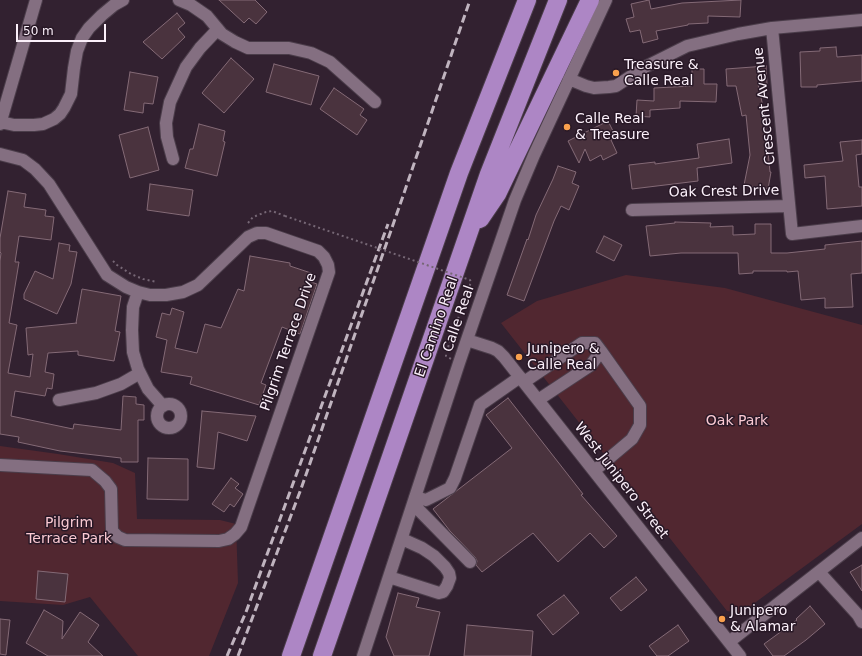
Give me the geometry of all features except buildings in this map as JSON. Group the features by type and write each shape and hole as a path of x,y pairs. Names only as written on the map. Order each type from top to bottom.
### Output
{"highway":[{"path":"291,656 458,173 515,0"},
{"path":"458,173 527,0"},
{"name":"El Camino Real","path":"322,656 507,127 558,0"},
{"path":"469,234 497,194 590,0"}],"street":[{"path":"36,0 0,123 14,125 43,124 54,119 60,114 71,94 77,51 82,38 102,14 114,4 123,0"},
{"path":"179,0 191,5 207,16 222,34 248,48 289,48 311,53 330,62 374,102"},
{"name":"Calle Real","path":"363,656 467,340 515,200 534,155 606,0"},
{"path":"569,79 586,86 609,88 616,86 645,67 687,46 772,28 862,20"},
{"name":"Crescent Avenue","path":"772,28 789,206"},
{"path":"173,159 167,137 166,123 170,102 186,67 200,48 218,29"},
{"name":"Pilgrim Terrace Drive","path":"0,154 23,160 35,169 49,184 107,274 126,287 138,292 150,295 166,296 183,292 198,285 248,237 256,233 266,233 318,251 324,257 328,265 329,272 241,527 228,539 219,541 125,540 112,531 111,489 105,480 92,470 0,465"},
{"name":"Oak Crest Drive","path":"632,210 789,206 792,234 862,226"},
{"path":"138,292 133,307 133,352 140,373 148,389 163,406"},
{"name":"West Junipero Street","path":"467,340 498,350 740,656"},
{"path":"414,500 426,500 450,488 455,478 480,405 582,343 595,343 640,406 640,425 632,439 594,472"},
{"path":"538,400 591,366 601,351"},
{"path":"59,400 96,393 121,384 140,373"},
{"path":"414,500 470,562"},
{"path":"389,577 438,593 443,592 450,578 445,567 434,556 402,538"},
{"path":"729,642 862,538"},
{"path":"819,572 862,622"}],"path":[{"path":"248,223 253,217 272,211 470,280 471,282 446,353 446,356 453,360"},
{"path":"113,260 117,265 130,274 143,279 163,283"}],"green space":[{"name":"Oak Park","path":"626,275 725,288 862,325 862,524 741,613 727,611 501,323 537,301"},
{"name":"Pilgrim Terrace Park","path":"0,446 113,463 135,473 137,519 220,520 236,524 238,583 209,656 138,656 90,597 63,605 0,601"}],"railway":[{"path":"238,656 301,489 470,0"},
{"path":"227,656 246,612 388,224"}],"place":[{"name":"Treasure & Calle Real","path":"616,73"},
{"name":"Calle Real & Treasure","path":"567,127"},
{"name":"Junipero & Calle Real","path":"519,357"},
{"name":"Junipero & Alamar","path":"722,619"}]}
